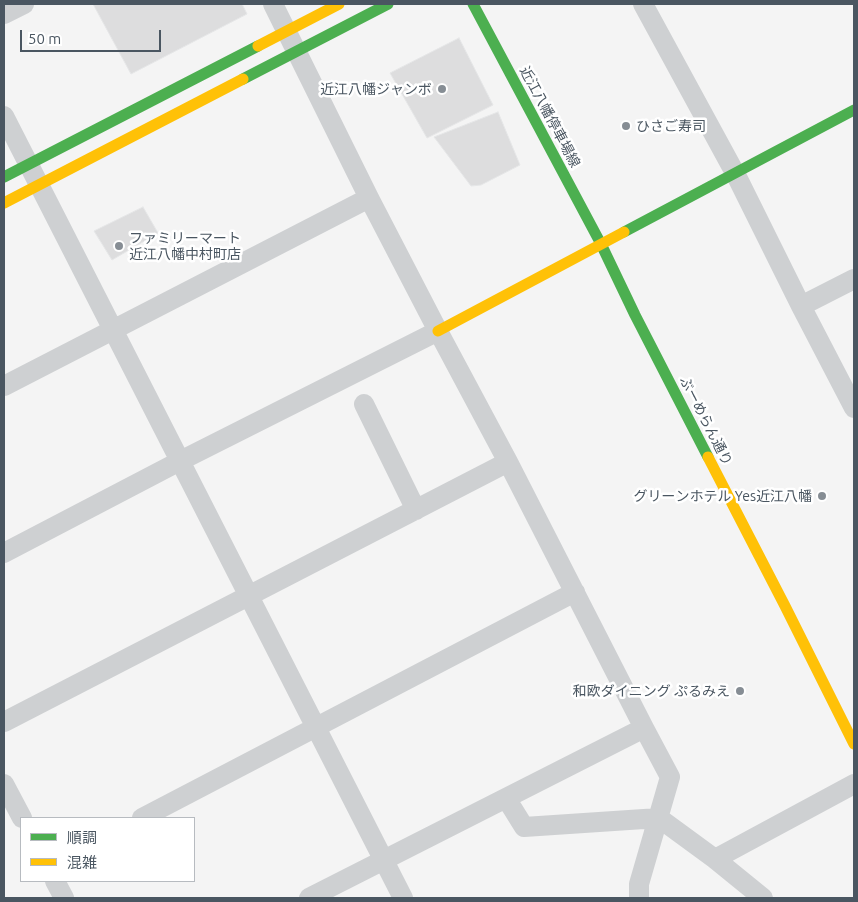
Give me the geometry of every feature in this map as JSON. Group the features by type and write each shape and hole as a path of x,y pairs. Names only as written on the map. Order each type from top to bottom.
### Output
{"street":[{"path":"4,14 24,4"},
{"path":"272,4 369,198 508,462 670,777 639,884 639,898"},
{"path":"4,177 339,4"},
{"path":"4,203 388,4"},
{"name":"近江八幡停車場線","path":"473,4 600,244"},
{"path":"643,4 735,173 854,408"},
{"path":"4,553 180,461 438,332 854,110"},
{"path":"4,116 403,898"},
{"path":"4,386 369,198"},
{"name":"ぶーめらん通り","path":"600,244 854,744"},
{"path":"801,306 854,279"},
{"path":"364,404 416,510"},
{"path":"4,722 508,462"},
{"path":"144,817 575,592"},
{"path":"309,898 644,728"},
{"path":"4,784 21,817"},
{"path":"715,859 854,784"},
{"path":"506,798 524,827 659,818 715,859 762,898"},
{"path":"56,882 64,898"}],"building":[{"path":"93,4 242,4 247,14 131,74"},
{"name":"近江八幡ジャンボ","path":"459,38 493,105 427,138 390,73"},
{"path":"498,112 520,165 481,185 471,186 434,137"},
{"name":"ファミリーマート 近江八幡中村町店","path":"143,207 158,233 112,260 94,231"}],"traffic: fast":[{"path":"243,79 388,4"},
{"path":"473,4 601,244 708,457"},
{"path":"4,177 258,46"},
{"path":"624,232 854,110"}],"traffic: slow":[{"path":"258,46 339,4"},
{"path":"4,203 243,79"},
{"path":"438,331 624,232"},
{"path":"708,457 854,744"}],"place":[{"name":"近江八幡ジャンボ","path":"442,89"},
{"name":"ひさご寿司","path":"626,126"},
{"name":"ファミリーマート 近江八幡中村町店","path":"119,246"},
{"name":"グリーンホテル Yes近江八幡","path":"822,496"},
{"name":"和欧ダイニング ぷるみえ","path":"740,691"}]}
